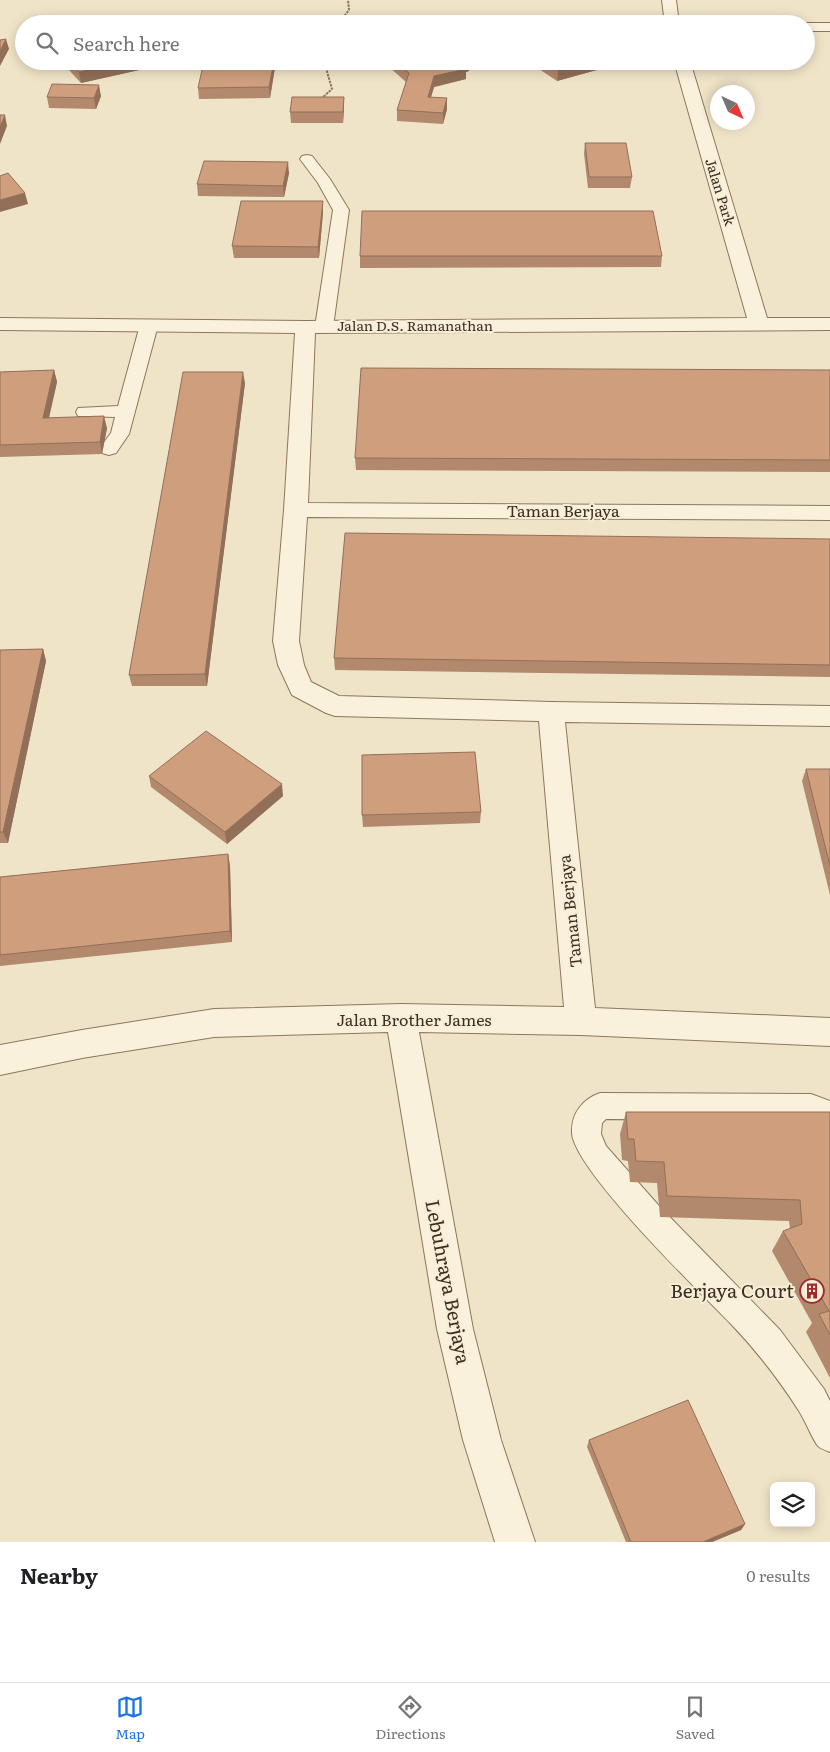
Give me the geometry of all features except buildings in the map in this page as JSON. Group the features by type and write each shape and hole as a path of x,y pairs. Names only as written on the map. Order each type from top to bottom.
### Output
{"street":[{"path":"669,0 671,15"},
{"path":"815,27 830,27"},
{"name":"Jalan Park","path":"685,70 759,324"},
{"name":"Jalan D.S. Ramanathan","path":"0,324 314,327 830,324"},
{"path":"314,327 296,510 286,641 291,665 301,688 335,706 551,712 830,716"},
{"name":"Taman Berjaya","path":"296,510 830,513"},
{"name":"Taman Berjaya","path":"551,712 581,1021"},
{"name":"Jalan Brother James","path":"0,1060 82,1044 214,1023 401,1018 581,1021 830,1032"},
{"name":"Lebuhraya Berjaya","path":"401,1018 455,1329 482,1440 514,1542"}],"lane":[{"path":"307,159 325,182 341,210 314,327"},
{"path":"109,449 120,434 149,325"},
{"path":"84,412 125,411"},
{"path":"830,1114 811,1107 600,1106 588,1118 586,1134 596,1156 644,1210 769,1340 812,1401 830,1435"}],"path":[{"path":"346,15 349,12 350,5 348,0"},
{"path":"321,99 332,89 327,70"}],"place":[{"name":"Berjaya Court","path":"812,1291"}]}
